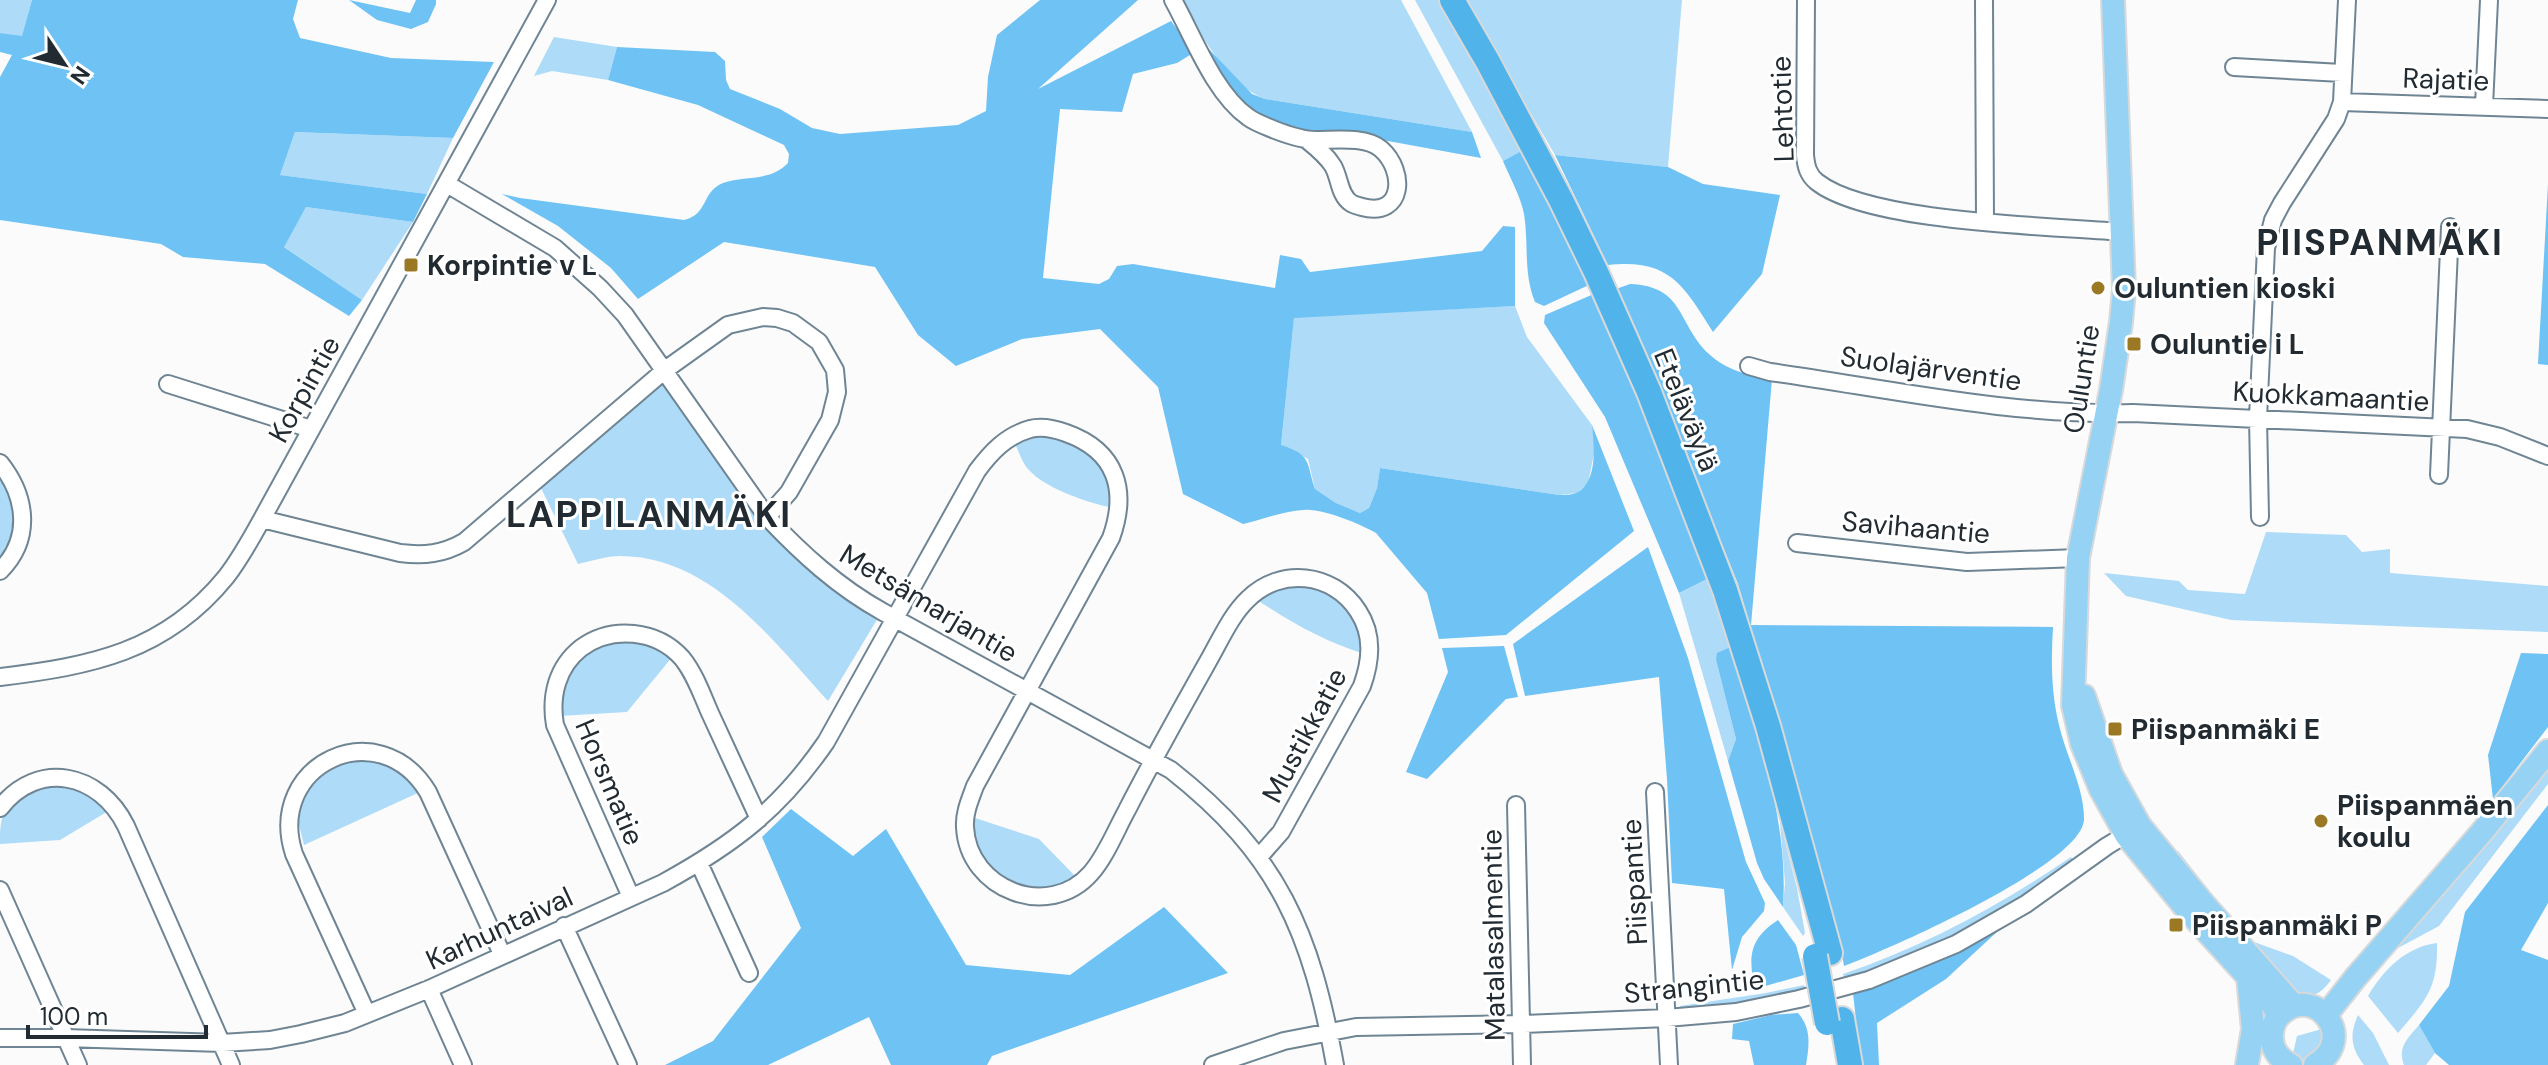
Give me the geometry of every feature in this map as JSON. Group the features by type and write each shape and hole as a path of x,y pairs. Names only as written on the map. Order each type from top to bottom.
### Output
{"highway":[{"name":"Eteläväylä","path":"1452,0 1527,135 1614,310 1725,590 1768,726 1806,866 1835,1021 1850,1065"},
{"name":"Eteläväylä","path":"1833,1065 1835,1021"}],"main road":[{"name":"Ouluntie","path":"2113,0 2124,290 2107,414 2078,558 2074,623 2076,670 2133,831 2178,900 2270,1001 2287,1011"},
{"path":"2326,1015 2548,751"},
{"name":"Ouluntie","path":"2133,831 2203,903 2287,1011"},
{"path":"2247,1065 2253,1029 2248,977"},
{"path":"2288,1065 2272,1044 2272,1029 2287,1011 2312,1006 2326,1015 2333,1026 2330,1052 2324,1063"},
{"path":"2258,1065 2272,1044"}],"street":[{"name":"Korpintie","path":"0,677 62,669 122,653 169,629 226,577 262,519 547,0"},
{"path":"1173,0 1217,80 1249,119 1307,140 1322,151 1334,168 1343,194 1352,205 1371,210 1388,205 1396,196 1398,175 1391,159 1378,146 1359,141 1307,140"},
{"name":"Lehtotie","path":"1806,0 1805,155 1806,170 1815,181 1845,197 1915,213 2122,232"},
{"path":"1984,0 1985,221"},
{"path":"2260,517 2258,418 2268,234 2282,203 2331,130 2342,102 2347,0"},
{"path":"2484,106 2489,0"},
{"path":"2234,67 2342,73"},
{"name":"Rajatie","path":"2342,102 2548,109"},
{"name":"Metsämarjantie","path":"447,184 555,248 600,288 625,315 767,517 794,546 837,583 1171,770 1213,804 1259,857 1299,927 1315,974 1335,1065"},
{"path":"2439,475 2450,227"},
{"path":"262,519 400,553 419,555 450,550 464,542 665,370 728,325 751,319 777,318 793,323 819,342 835,370 835,404 830,420 789,492 767,517"},
{"name":"Suolajärventie","path":"1749,366 1770,372 2007,406 2107,414"},
{"path":"168,384 311,429"},
{"name":"Kuokkamaantie","path":"2107,414 2467,429 2500,437 2548,456"},
{"name":"Karhuntaival","path":"0,1038 222,1043 270,1040 345,1023 429,989 699,863 759,819 807,769 826,742 977,471 997,447 1011,437 1042,428 1063,432 1085,442 1104,458 1112,470 1120,497 1111,538 1027,691"},
{"path":"0,463 14,483 23,508 23,528 17,548 0,571"},
{"name":"Savihaantie","path":"1797,543 1967,562 2078,558"},
{"name":"Mustikkatie","path":"1153,760 1229,625 1251,596 1265,585 1281,579 1304,577 1328,584 1350,600 1360,612 1371,655 1362,686 1281,832 1259,857"},
{"name":"Horsmatie","path":"631,897 555,725 552,703 557,681 568,662 584,647 603,637 636,634 657,640 675,652 694,678 759,819"},
{"path":"1027,691 975,786 966,813 966,837 976,860 996,883 1010,892 1038,898 1082,882 1098,864 1153,760"},
{"path":"367,1014 294,854 289,832 290,809 299,788 313,770 332,758 354,752 376,753 397,761 415,774 428,792 502,954"},
{"path":"0,808 17,790 48,777 80,782 97,791 115,807 231,1065"},
{"name":"Piispantie","path":"1655,792 1669,1065"},
{"name":"Matalasalmentie","path":"1516,805 1522,1065"},
{"name":"Strangintie","path":"1213,1065 1270,1045 1356,1027 1667,1018 1772,1006 1869,980 1956,944 2014,911 2133,831"},
{"path":"699,863 749,973"},
{"path":"0,890 78,1065"},
{"path":"564,926 628,1065"},
{"path":"429,989 463,1065"}],"shaded area":[{"path":"0,0 32,0 22,37 0,33"},
{"path":"32,0 298,0 293,19 300,38 391,58 494,62 453,138 295,132 280,175 427,194 413,222 306,207 284,247 362,300 349,316 265,264 183,257 161,244 0,220 0,77 12,55 0,52 0,33 22,36"},
{"path":"349,0 410,13 416,0 436,0 436,4 428,22 411,29 377,20"},
{"path":"1040,0 1138,0 1038,89 1171,21 1190,46 1190,55 1177,63 1133,74 1122,112 1060,109 1043,278 1099,284 1109,279 1117,266 1133,264 1275,288 1280,255 1301,259 1310,272 1482,251 1503,226 1515,227 1515,306 1294,318 1281,445 1303,456 1315,489 1336,503 1360,513 1369,508 1377,488 1380,468 1559,495 1576,493 1592,471 1592,425 1634,531 1506,635 1439,639 1427,593 1376,533 1341,517 1312,510 1289,512 1243,524 1183,494 1158,387 1100,329 1022,339 956,366 918,335 875,267 724,242 638,299 611,268 558,226 502,194 684,220 698,213 711,192 723,183 766,176 788,163 789,154 784,145 698,105 608,80 617,47 715,52 725,61 730,89 780,109 812,128 840,134 958,125 986,111 988,77 997,35"},
{"path":"1180,0 1401,0 1472,132 1265,99 1252,93 1228,71"},
{"path":"1415,0 1441,0 1525,149 1503,161"},
{"path":"1465,0 1682,0 1668,167 1555,155"},
{"path":"554,37 617,47 608,80 552,71 534,76"},
{"path":"1207,47 1252,94 1265,99 1472,132 1481,158 1377,139 1306,134 1260,118 1244,107 1221,81"},
{"path":"295,132 453,138 427,194 280,175"},
{"path":"1525,149 1591,284 1544,306 1535,302 1531,291 1524,214 1503,161"},
{"path":"1555,155 1668,167 1703,184 1780,195 1762,274 1713,332 1683,289 1661,271 1629,264 1608,265"},
{"path":"2548,184 2548,365 2538,364"},
{"path":"306,207 413,222 362,300 283,246"},
{"path":"1630,284 1648,286 1671,299 1699,342 1723,365 1772,379 1751,625 2053,627 2052,676 2056,713 2083,807 2084,819 2075,838 2052,859 1979,904 1844,966 1806,816 1738,584 1616,289"},
{"path":"1596,293 1634,380 1709,578 1679,593 1605,417 1544,323 1545,315"},
{"path":"1515,306 1527,337 1592,425 1595,449 1588,483 1577,493 1559,495 1380,468 1377,488 1369,508 1360,513 1336,503 1315,489 1308,459 1281,445 1294,317"},
{"path":"658,383 668,387 765,523 878,618 828,701 738,606 683,570 653,560 620,556 578,564 540,486"},
{"path":"1046,433 1088,450 1108,474 1115,508 1069,495 1029,470 1014,442"},
{"path":"0,470 9,482 20,528 0,566"},
{"path":"2266,532 2346,535 2362,552 2390,549 2390,573 2548,586 2548,632 2231,620 2126,596 2104,573 2179,581 2188,590 2245,594"},
{"path":"1648,547 1688,658 1746,862 1765,903 1764,911 1742,937 1732,970 1724,889 1672,883 1659,677 1525,696 1513,644"},
{"path":"1709,578 1733,646 1716,660 1736,739 1728,761 1679,593"},
{"path":"1283,583 1324,587 1355,612 1364,654 1306,630 1253,597"},
{"path":"637,639 673,656 627,712 559,716 561,686 584,653 609,641"},
{"path":"1504,646 1518,697 1506,699 1427,779 1406,772 1448,672 1442,648"},
{"path":"1733,646 1761,742 1776,808 1784,874 1783,907 1757,863 1728,761 1736,739 1716,660 1717,653"},
{"path":"2521,653 2548,654 2548,727 2493,799 2488,755"},
{"path":"364,755 399,768 420,792 304,845 298,821 304,797 314,781 328,768"},
{"path":"2548,765 2548,784 2439,926 2398,948 2395,943"},
{"path":"39,785 78,787 110,810 60,840 0,844 4,813"},
{"path":"2548,805 2548,903 2521,950 2548,960 2548,1065 2449,1065 2435,1053 2419,1025 2449,986 2465,912"},
{"path":"791,809 853,856 886,829 966,965 1070,975 1164,907 1228,973 992,1056 987,1065 891,1065 869,1017 768,1065 665,1065 713,1041 801,928 762,837"},
{"path":"972,817 1039,839 1078,879 1041,890 1009,882 989,866 982,855 976,843"},
{"path":"1780,822 1797,888 1803,936 1783,907 1785,883"},
{"path":"2178,851 2237,926 2254,942 2293,956 2331,980 2327,985 2311,995 2295,991 2171,854"},
{"path":"2071,857 2074,862 1991,915 1936,944 1845,981 1843,974 1903,951 1961,923"},
{"path":"1778,920 1796,945 1804,975 1755,989 1753,950 1761,934"},
{"path":"1998,931 1946,979 1877,1023 1879,1065 1861,1065 1853,993 1915,971"},
{"path":"2437,943 2435,972 2428,993 2398,1033 2368,996 2381,977 2406,954"},
{"path":"1804,985 1806,991 1734,1005 1681,1009 1680,1006 1766,993"},
{"path":"1798,1013 1807,1031 1806,1065 1754,1065 1749,1041 1732,1039 1733,1024 1771,1015"},
{"path":"2358,1015 2373,1033 2389,1065 2364,1065 2360,1059 2353,1035"},
{"path":"2419,1025 2435,1053 2426,1065 2404,1065 2403,1048"},
{"path":"2322,1029 2323,1045 2306,1060 2292,1058 2297,1036"}],"place":[{"name":"Korpintie v L","path":"411,265"},
{"name":"Ouluntien kioski","path":"2098,288"},
{"name":"Ouluntie i L","path":"2134,344"},
{"name":"Piispanmäki E","path":"2115,729"},
{"name":"Piispanmäen koulu","path":"2321,821"},
{"name":"Piispanmäki P","path":"2176,925"}],"district":[{"name":"PIISPANMÄKI","path":"2380,242"},
{"name":"LAPPILANMÄKI","path":"649,514"}]}
